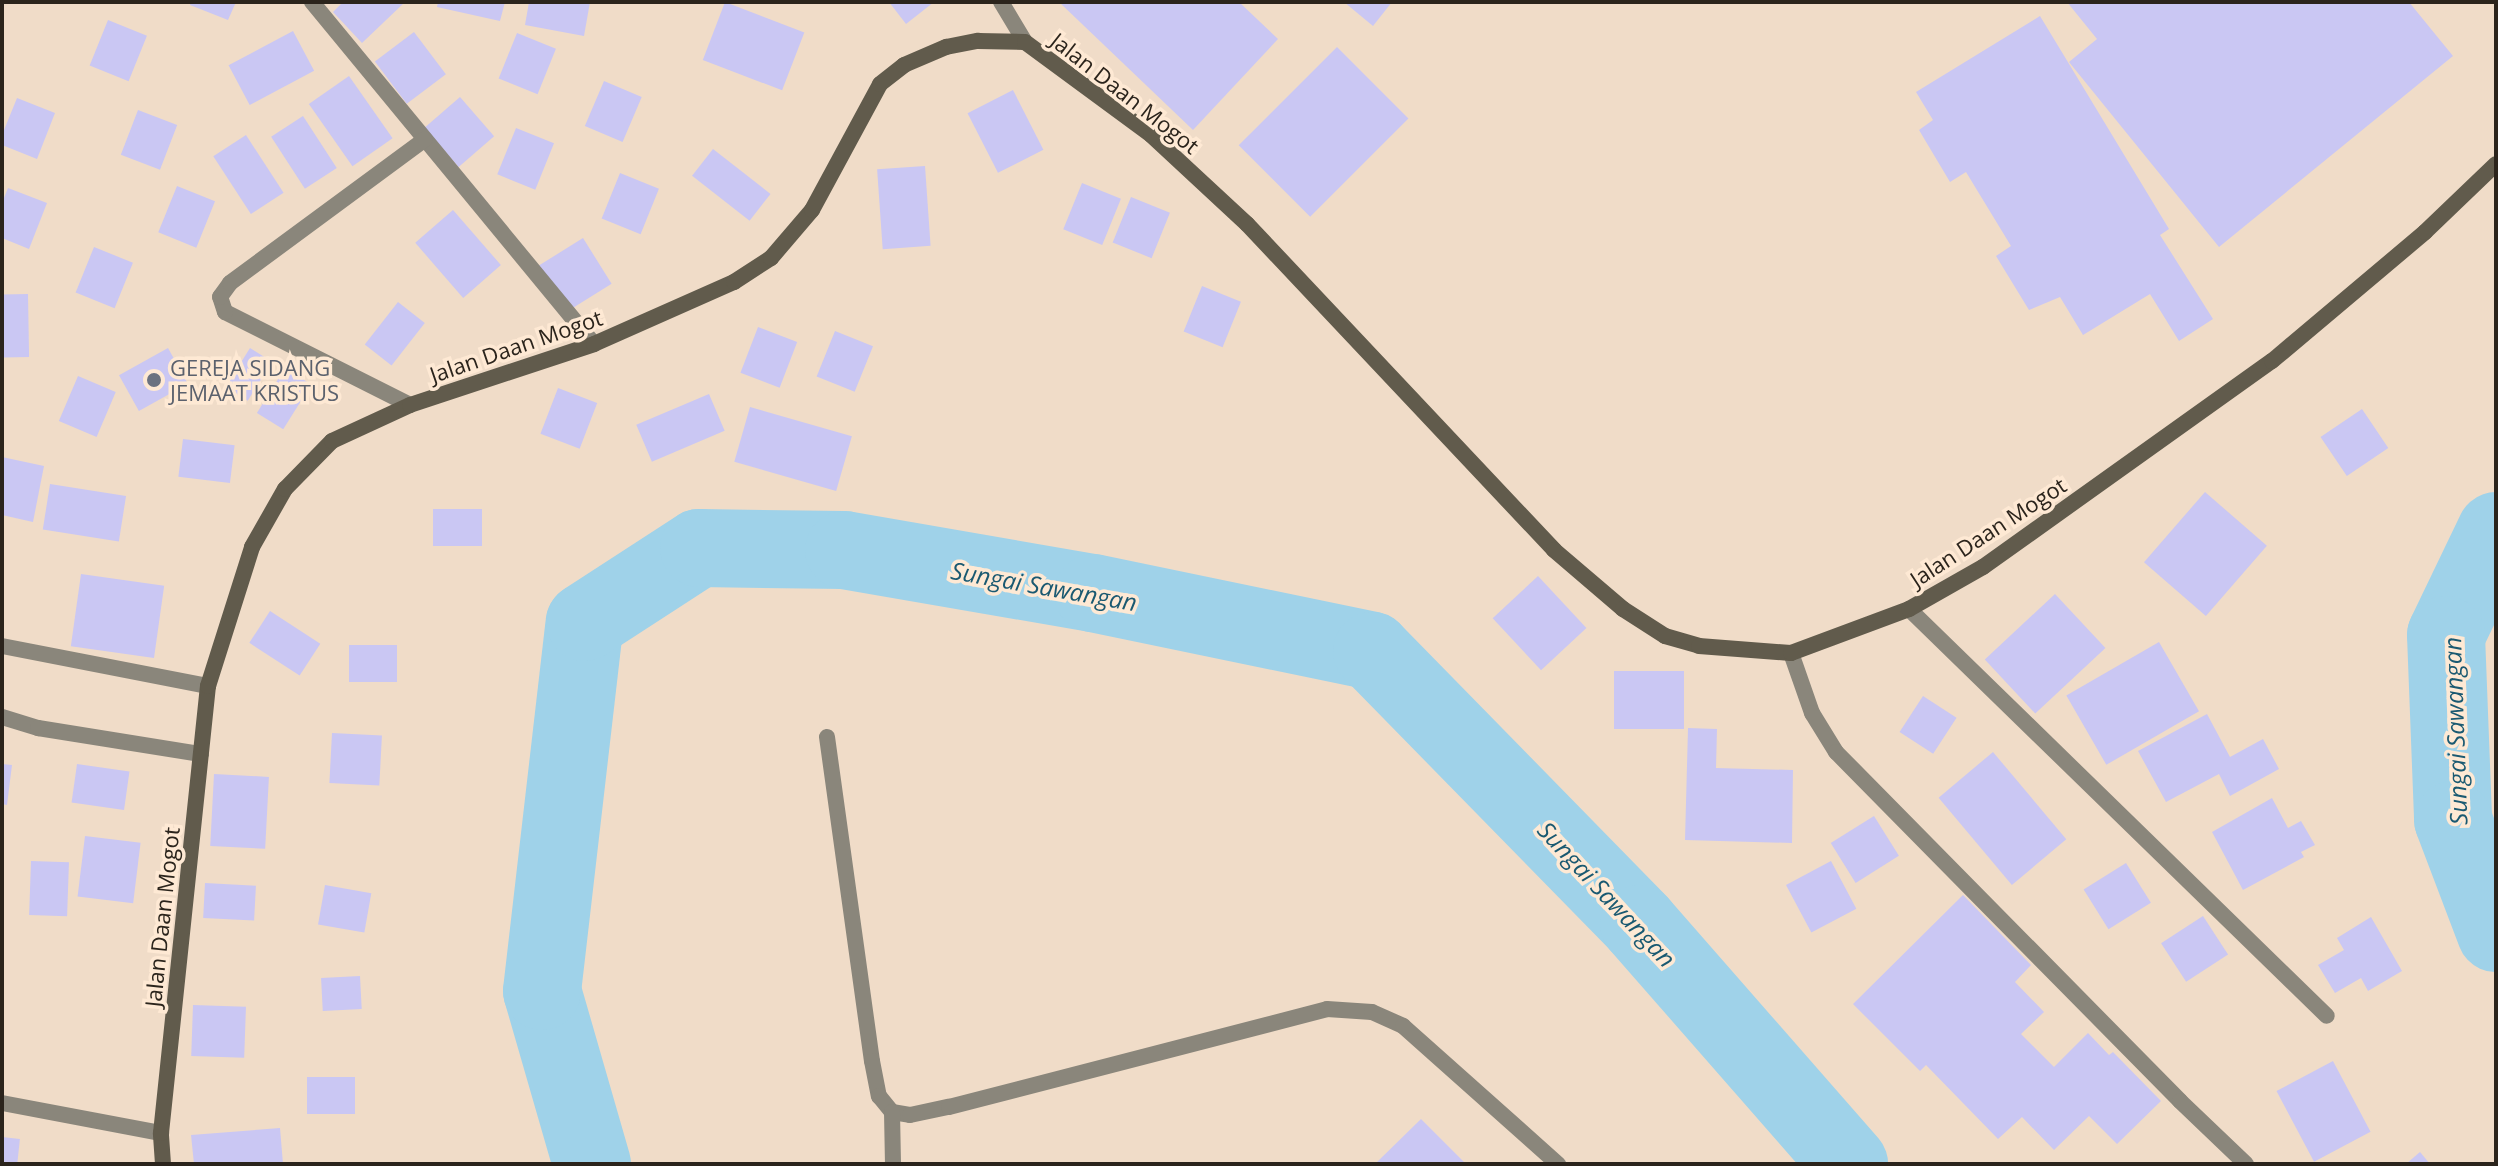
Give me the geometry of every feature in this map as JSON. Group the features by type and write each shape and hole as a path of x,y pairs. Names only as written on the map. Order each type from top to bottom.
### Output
{"main road":[{"name":"Jalan Daan Mogot","path":"163,1164 161,1133 208,686 252,547 285,489 332,441 410,405 594,344 734,282 771,258 812,210 880,84 904,65 946,47 967,43 1025,42 1151,135 1247,224 1554,550 1623,609 1665,636 1699,646 1791,653 1909,609 1983,567 2272,361 2425,232 2496,164"}],"street":[{"path":"312,2 594,344"},
{"path":"1001,2 1025,42"},
{"path":"410,405 225,312 220,297 230,283 425,139"},
{"path":"1909,609 2327,1016"},
{"path":"2,646 208,686"},
{"path":"1791,653 1812,713 1836,752 2168,1090 2246,1164"},
{"path":"2,717 38,728 201,754"},
{"path":"827,737 872,1061 879,1096 892,1112 893,1164"},
{"path":"892,1112 910,1115 949,1107 1327,1009 1372,1012 1403,1026 1558,1164"},
{"path":"2,1103 161,1133"}],"building":[{"path":"191,2 236,2 228,20 190,5"},
{"path":"343,2 405,2 362,43 333,12"},
{"path":"438,2 505,2 500,21 437,7"},
{"path":"529,2 590,2 584,36 525,25"},
{"path":"725,2 804,32 782,90 703,60"},
{"path":"889,2 934,2 906,24"},
{"path":"1059,2 1239,2 1278,39 1193,130"},
{"path":"1344,2 1392,2 1373,26"},
{"path":"2067,2 2409,2 2453,56 2219,247 2069,62 2097,39"},
{"path":"2040,16 2169,229 2160,235 2213,319 2179,341 2150,294 2083,335 2060,297 2029,310 1996,256 2011,246 1966,172 1950,182 1919,130 1933,120 1916,92"},
{"path":"108,20 147,36 129,81 90,65"},
{"path":"293,31 314,71 250,105 229,65"},
{"path":"414,32 446,74 407,104 375,61"},
{"path":"517,33 556,49 538,94 499,78"},
{"path":"1337,47 1408,118 1310,217 1239,145"},
{"path":"349,76 393,138 352,166 309,104"},
{"path":"604,81 642,97 623,142 585,126"},
{"path":"1013,90 1043,150 998,173 968,113"},
{"path":"460,97 494,136 459,167 425,128"},
{"path":"17,98 55,113 37,159 2,145 2,135"},
{"path":"138,110 177,125 160,170 121,155"},
{"path":"303,116 337,168 305,189 271,137"},
{"path":"516,128 554,143 535,190 497,174"},
{"path":"246,135 284,193 251,214 213,156"},
{"path":"713,149 771,194 750,221 692,176"},
{"path":"925,166 931,246 883,249 877,169"},
{"path":"620,173 659,189 641,234 602,218"},
{"path":"1082,183 1121,199 1102,245 1063,229"},
{"path":"177,186 215,201 196,248 158,232"},
{"path":"8,188 47,203 29,249 2,238 2,203"},
{"path":"1131,197 1170,213 1152,258 1113,242"},
{"path":"453,210 501,265 463,298 415,243"},
{"path":"583,238 612,284 568,311 539,266"},
{"path":"94,247 133,263 115,308 76,292"},
{"path":"1202,286 1241,302 1223,347 1184,331"},
{"path":"2,294 28,294 29,357 3,357"},
{"path":"398,302 425,323 392,365 365,345"},
{"path":"758,327 797,342 780,388 740,373"},
{"path":"835,331 873,346 855,392 817,376"},
{"name":"GEREJA SIDANG JEMAAT KRISTUS","path":"168,348 188,384 139,411 119,375"},
{"path":"250,348 272,362 248,401 226,387"},
{"path":"285,368 311,384 283,429 257,413"},
{"path":"78,376 116,392 97,437 59,421"},
{"path":"558,388 597,403 580,449 540,434"},
{"path":"709,394 725,431 652,462 636,425"},
{"path":"750,407 852,436 836,491 734,462"},
{"path":"2362,409 2388,448 2347,476 2321,437"},
{"path":"183,439 235,445 230,483 178,477"},
{"path":"2,457 44,466 33,522 2,515"},
{"path":"50,484 126,496 119,541 43,529"},
{"path":"2205,492 2267,546 2206,616 2144,562"},
{"path":"433,509 482,509 482,546 433,546"},
{"path":"81,574 164,586 154,658 71,646"},
{"path":"1538,576 1586,628 1541,670 1493,618"},
{"path":"2055,594 2105,648 2035,714 1985,659"},
{"path":"270,611 320,644 300,676 249,643"},
{"path":"2159,642 2199,711 2106,765 2066,696"},
{"path":"349,645 397,645 397,682 349,682"},
{"path":"1614,671 1684,671 1684,729 1614,729"},
{"path":"1923,696 1957,718 1933,754 1900,732"},
{"path":"2207,714 2230,757 2263,739 2279,769 2230,796 2219,774 2166,802 2138,751"},
{"path":"1688,728 1717,729 1716,768 1793,770 1792,843 1685,840"},
{"path":"332,733 382,736 379,786 329,783"},
{"path":"1993,752 2066,839 2012,885 1939,798"},
{"path":"2,764 12,765 7,805 2,804"},
{"path":"77,764 129,771 124,810 72,803"},
{"path":"214,774 269,777 265,849 210,846"},
{"path":"2272,798 2288,828 2301,821 2315,845 2301,852 2304,857 2243,890 2212,832"},
{"path":"1874,816 1899,856 1856,883 1831,843"},
{"path":"85,836 141,843 133,903 78,897"},
{"path":"31,861 69,862 67,916 29,915"},
{"path":"1831,861 1856,909 1811,933 1786,885"},
{"path":"2126,863 2151,903 2109,929 2084,889"},
{"path":"205,883 256,886 254,921 203,918"},
{"path":"325,885 371,893 364,933 318,924"},
{"path":"1963,895 2031,965 2015,982 2044,1012 2021,1034 2054,1067 2088,1033 2109,1055 2113,1052 2161,1101 2117,1144 2089,1116 2054,1150 2022,1117 1998,1139 1926,1065 1920,1071 1853,1004"},
{"path":"2203,916 2228,955 2186,982 2161,943"},
{"path":"2371,917 2402,971 2368,991 2361,978 2335,993 2318,965 2344,950 2337,938"},
{"path":"360,976 362,1009 323,1011 321,978"},
{"path":"193,1005 246,1007 244,1058 191,1056"},
{"path":"2333,1061 2371,1132 2314,1162 2276,1091"},
{"path":"307,1077 355,1077 355,1114 307,1114"},
{"path":"1421,1119 1466,1164 1375,1164"},
{"path":"280,1128 283,1164 194,1164 191,1135"},
{"path":"2,1137 20,1139 17,1164 2,1164"},
{"path":"2420,1152 2430,1164 2406,1164"}],"waterway":[{"name":"Sungai Sawangan","path":"2496,531 2446,635 2453,820 2496,933"},
{"name":"Sungai Sawangan","path":"592,1164 542,991 585,622 699,548 844,550 1093,593 1372,651 1639,924 1849,1164"}],"place":[{"name":"GEREJA SIDANG JEMAAT KRISTUS","path":"154,380"}]}
